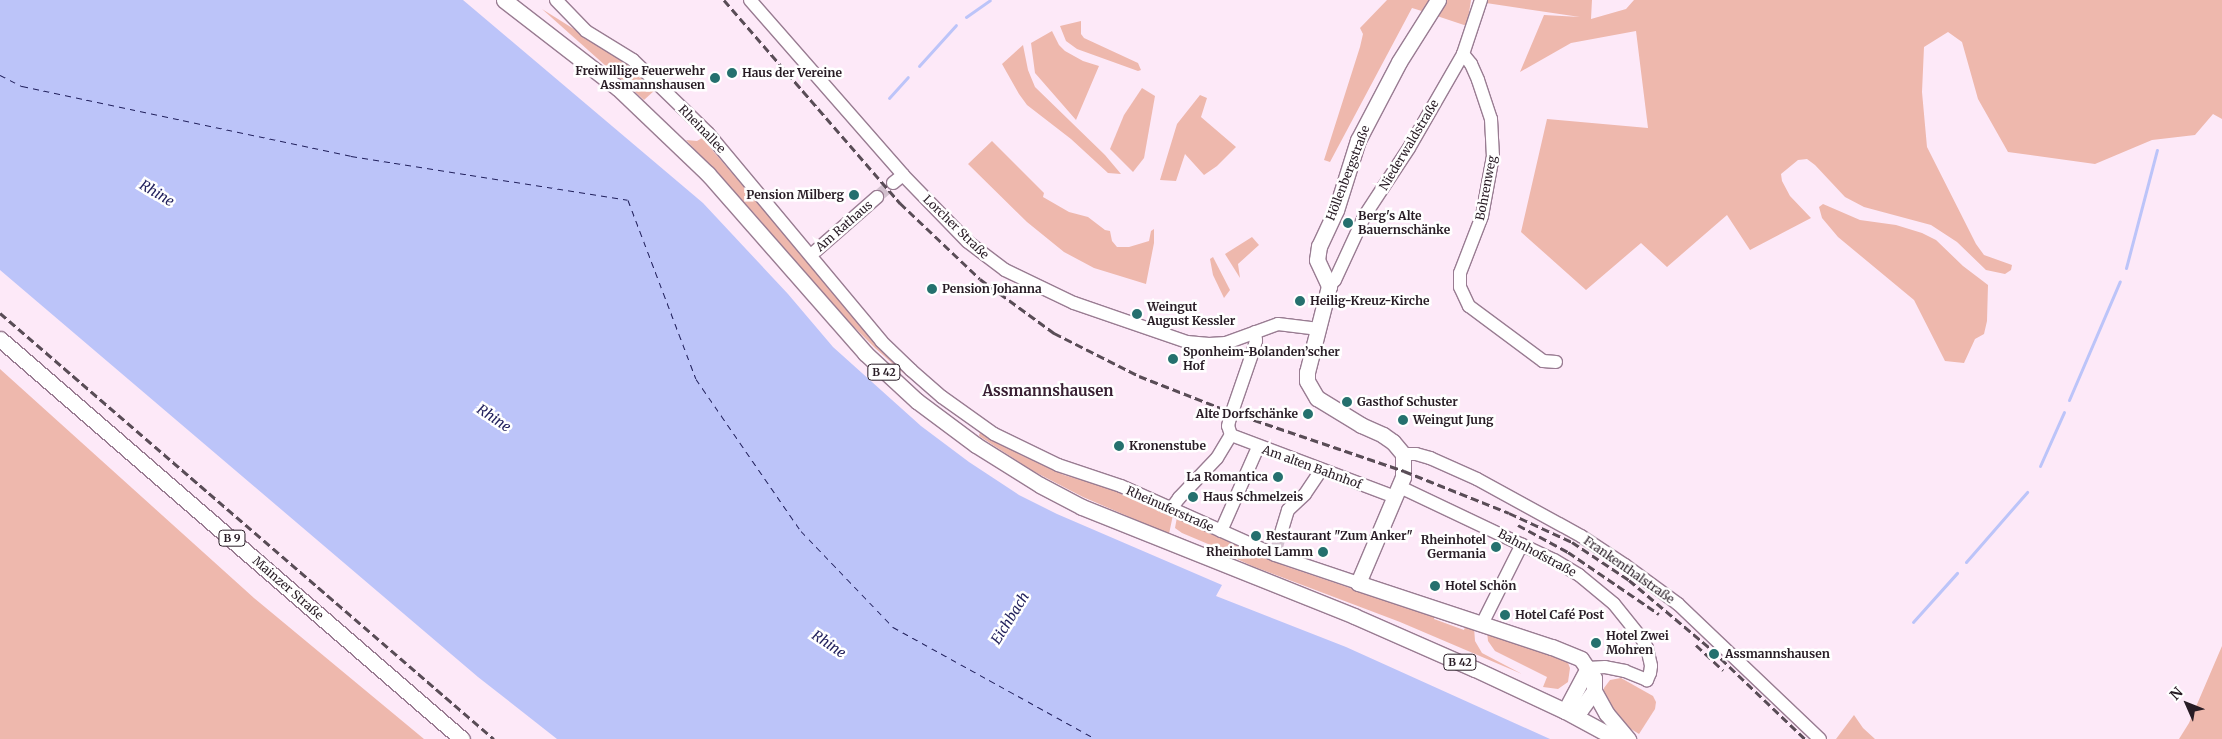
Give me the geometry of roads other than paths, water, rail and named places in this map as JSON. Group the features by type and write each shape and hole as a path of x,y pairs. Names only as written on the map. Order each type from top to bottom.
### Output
{"main road":[{"name":"B 42","path":"504,0 618,88 708,174 864,353 923,406 976,445 1040,485 1089,510 1354,616 1565,711 1616,739"},
{"name":"Höllenbergstraße","path":"1329,286 1317,256 1318,246 1339,202 1354,150 1399,62 1438,0"},
{"path":"1329,286 1307,372 1307,381 1317,398 1393,442 1404,454 1404,471 1397,492 1358,583"},
{"name":"Mainzer Straße","path":"0,339 462,739"},
{"name":"Rheinuferstraße","path":"1358,583 1576,656 1588,668"},
{"path":"1565,711 1588,668"},
{"path":"1565,711 1581,709 1594,691 1595,682 1588,668"},
{"path":"1594,691 1607,714 1628,739"}],"street":[{"name":"Rheinallee","path":"556,0 586,31 633,60 703,128 811,255"},
{"name":"Lorcher Straße","path":"750,0 903,175 968,242 994,263 1074,303 1187,342 1209,344 1226,342 1278,324 1319,329"},
{"name":"Niederwaldstraße","path":"1329,286 1335,280 1365,215 1410,148 1463,54 1480,0"},
{"name":"Bohrenweg","path":"1463,54 1471,64 1478,80 1490,119 1493,156 1482,216 1460,273 1460,287 1469,306 1543,361 1556,362"},
{"path":"893,184 903,175"},
{"name":"Am Rathaus","path":"811,255 877,197"},
{"name":"Rheinuferstraße","path":"811,255 886,346 942,397 994,434 1073,471 1121,486 1221,531 1358,583"},
{"path":"1171,510 1179,498 1217,458 1231,435 1228,426 1256,340 1255,332"},
{"name":"Am alten Bahnhof","path":"1231,435 1258,447 1322,470 1397,492"},
{"path":"1221,531 1258,447"},
{"name":"Frankenthalstraße","path":"1404,454 1416,454 1430,458 1477,479 1581,536 1625,565 1678,604 1820,739"},
{"path":"1281,533 1288,510 1305,494 1322,470"},
{"name":"Bahnhofstraße","path":"1397,492 1438,504 1522,544 1579,576 1614,604 1642,640 1650,666 1647,680 1634,674 1604,667 1588,668"},
{"path":"1482,624 1522,544"}],"water":[{"path":"0,0 463,0 703,203 788,294 833,347 921,426 969,462 1019,495 1057,514 1222,585 1216,596 1346,647 1550,739 557,739 478,677 0,270"}],"waterway":[{"path":"966,17 990,0"},
{"path":"919,66 956,25"},
{"path":"889,98 908,77"},
{"path":"2126,268 2157,150"},
{"path":"2069,400 2120,281"},
{"path":"2040,466 2064,412"},
{"path":"1966,562 2027,492"},
{"path":"1913,622 1957,573"}],"tunnel":[{"path":"877,197 893,183"},
{"path":"1277,547 1281,533"}],"railway":[{"path":"724,0 900,203 980,279 1054,333 1139,376 1231,412 1404,471 1509,513 1572,542 1629,580 1712,650 1805,739"},
{"path":"0,313 494,739"},
{"path":"1518,525 1568,552 1659,614"},
{"path":"1696,645 1723,670"}],"place":[{"name":"Haus der Vereine","path":"732,73"},
{"name":"Freiwillige Feuerwehr Assmannshausen","path":"715,78"},
{"name":"Pension Milberg","path":"854,195"},
{"name":"Berg's Alte Bauernschänke","path":"1348,223"},
{"name":"Pension Johanna","path":"932,289"},
{"name":"Heilig-Kreuz-Kirche","path":"1300,301"},
{"name":"Weingut August Kessler","path":"1137,314"},
{"name":"Sponheim-Bolanden’scher Hof","path":"1173,359"},
{"name":"Gasthof Schuster","path":"1347,402"},
{"name":"Alte Dorfschänke","path":"1308,414"},
{"name":"Weingut Jung","path":"1403,420"},
{"name":"Kronenstube","path":"1119,446"},
{"name":"La Romantica","path":"1278,477"},
{"name":"Haus Schmelzeis","path":"1193,497"},
{"name":"Restaurant \"Zum Anker\"","path":"1256,536"},
{"name":"Rheinhotel Germania","path":"1496,547"},
{"name":"Rheinhotel Lamm","path":"1323,552"},
{"name":"Hotel Schön","path":"1435,586"},
{"name":"Hotel Café Post","path":"1505,615"},
{"name":"Hotel Zwei Mohren","path":"1596,643"},
{"name":"Assmannshausen","path":"1714,654"}],"district":[{"name":"Assmannshausen","path":"1048,391"}],"water label":[{"name":"Rhine","path":"157,193"},
{"name":"Rhine","path":"494,418"},
{"name":"Eichbach","path":"1010,618"},
{"name":"Rhine","path":"829,644"}]}
